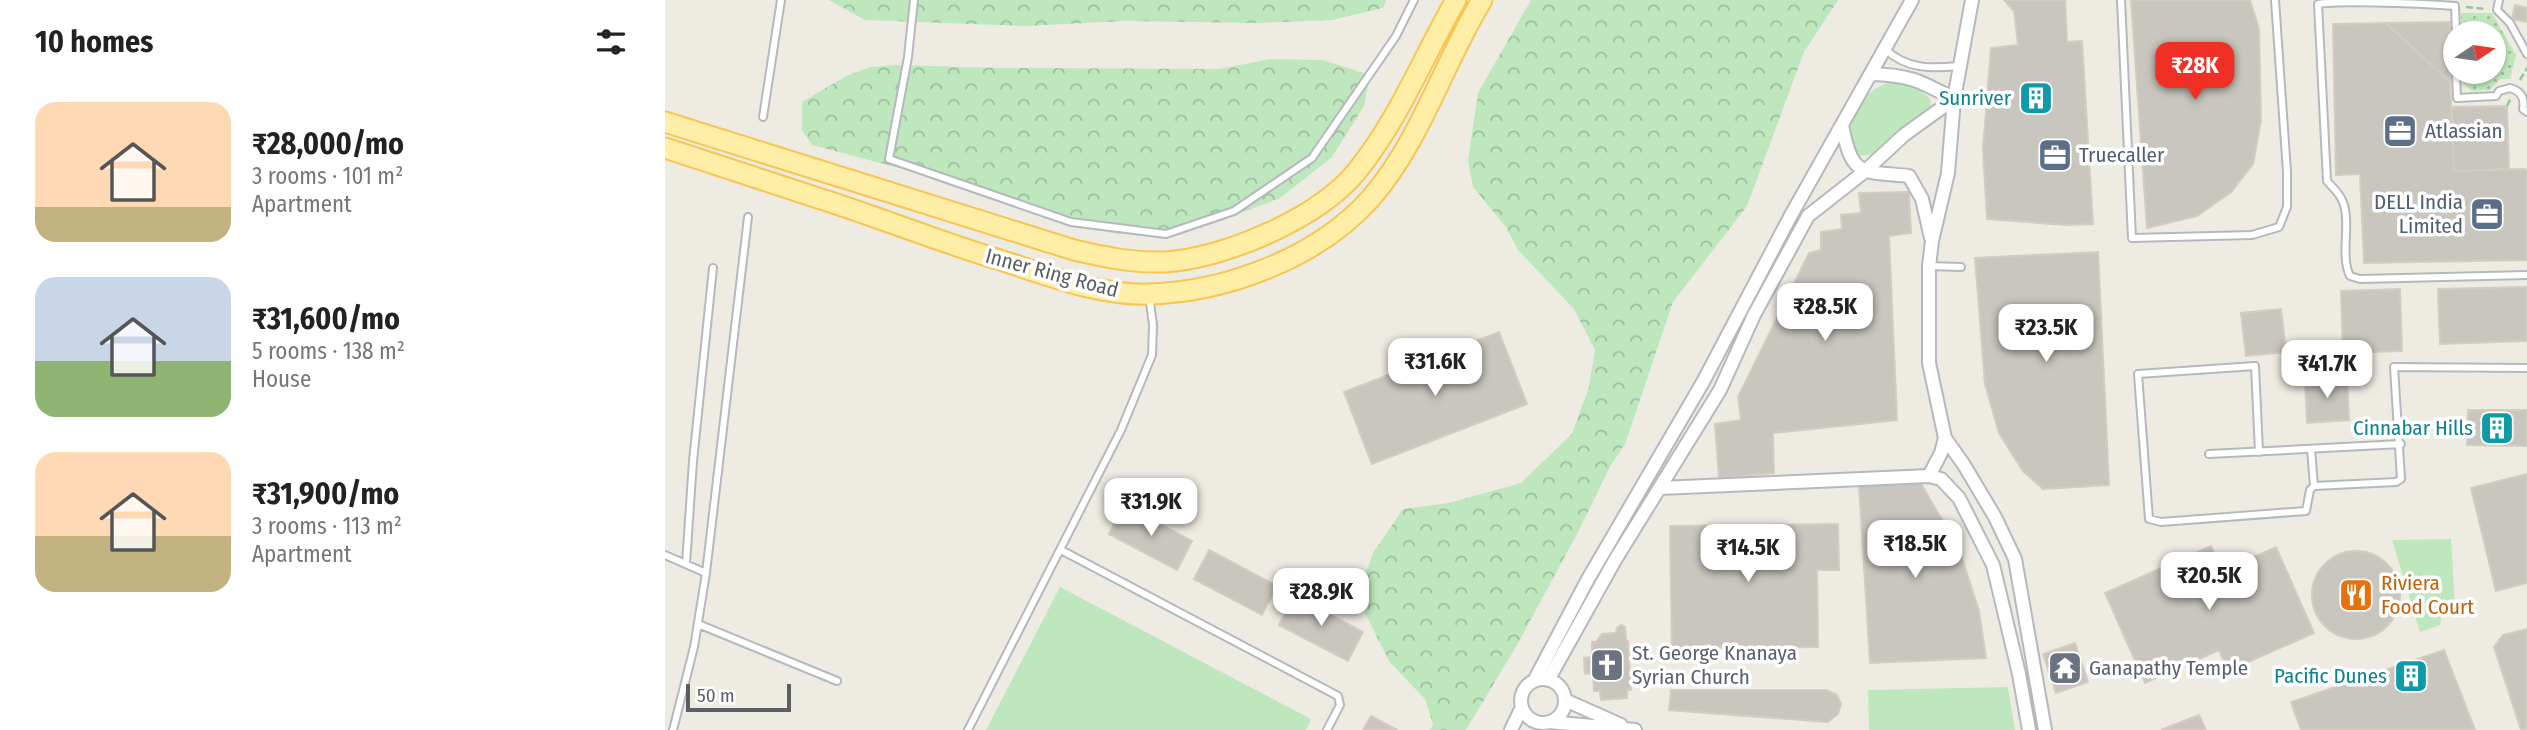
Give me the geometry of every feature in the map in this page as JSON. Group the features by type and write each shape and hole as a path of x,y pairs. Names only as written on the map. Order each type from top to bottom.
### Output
{"main road":[{"name":"Inner Ring Road","path":"665,122 1074,250 1116,260 1165,262 1244,244 1321,205 1347,183 1400,107 1456,0"},
{"name":"Inner Ring Road","path":"665,148 941,242 1065,280 1115,292 1149,295 1195,289 1256,273 1292,258 1326,238 1370,199 1422,118 1465,27 1482,0"},
{"path":"797,191 806,168"}],"street":[{"path":"1511,730 1522,707 1523,692 1534,681 1588,579 1703,382 1912,0"},
{"path":"1972,0 1958,66 1948,173 1929,266 1929,363 1945,438 1984,498 2015,559 2045,730"},
{"path":"1871,74 1893,74 1916,79 1954,99"},
{"path":"1548,680 1587,608 1720,390 1755,315 1808,215 1864,172 1904,135 1954,99"},
{"path":"1842,124 1848,155 1864,172 1909,176 1922,199 1932,242"},
{"path":"1929,475 1941,453 1945,438"},
{"path":"1660,488 1929,475 1941,479 1959,498 1993,565 2029,730"},
{"path":"1534,681 1548,680 1560,687 1565,700 1560,714 1547,722"},
{"path":"1565,700 1633,730"},
{"path":"1522,707 1529,725 1547,722 1633,730"}],"lane":[{"path":"764,117 781,0"},
{"path":"914,0 908,57 889,159 1071,222 1166,234 1234,211 1312,158 1396,36 1414,0"},
{"path":"2121,0 2131,238 2252,235 2279,227 2287,206 2287,172 2275,0"},
{"path":"2456,21 2455,6 2365,0 2326,0 2318,4 2327,181 2343,200 2346,268 2350,276 2360,279 2527,275"},
{"path":"2499,0 2497,10 2510,23 2527,54"},
{"path":"1885,49 1895,58 1912,65 1933,69 1958,66"},
{"path":"2456,84 2457,98 2496,96 2499,91 2510,88 2520,93 2523,108 2527,112"},
{"path":"673,730 695,647 706,573 748,216"},
{"path":"1929,266 1961,267"},
{"path":"687,564 693,461 713,268"},
{"path":"968,730 1121,430 1151,355 1153,325 1149,295"},
{"path":"2259,452 2255,366 2137,374 2149,519 2161,523 2306,511 2310,490 2315,486 2396,482 2401,479 2401,444 2394,367 2527,368"},
{"path":"2209,454 2401,444"},
{"path":"2311,449 2315,486"},
{"path":"1061,550 1338,696 1340,705 1327,730"},
{"path":"665,555 706,573"},
{"path":"698,624 838,681"}],"path":[{"path":"2455,6 2497,10"}],"green space":[{"path":"829,0 1386,0 1383,8 1332,20 1257,23 1126,21 1025,26 865,20"},
{"path":"1531,0 1838,0 1804,52 1747,206 1673,302 1625,444 1611,465 1517,645 1466,730 1430,730 1433,724 1425,699 1389,661 1366,615 1361,588 1373,553 1403,509 1449,503 1521,483 1572,434 1589,387 1595,350 1574,309 1518,250 1506,227 1473,187 1468,161 1478,93"},
{"path":"2461,13 2492,13 2497,21 2461,21"},
{"path":"2506,38 2516,55 2510,79 2506,79"},
{"path":"1271,59 1323,60 1370,75 1364,106 1332,157 1280,198 1184,233 1117,234 1066,223 1021,200 812,145 802,130 802,102 846,76 870,67 896,65 1219,69"},
{"path":"1893,82 1918,88 1930,99 1931,107 1878,151 1860,155 1853,150 1850,140 1855,112 1876,88"},
{"path":"2464,84 2495,84 2490,90 2472,91"},
{"path":"2451,539 2455,606 2442,614 2440,625 2420,632 2392,540"},
{"path":"1060,587 1311,719 1306,730 986,730"},
{"path":"2008,687 2015,730 1869,730 1868,690"}],"building":[{"name":"Sunriver","path":"2004,0 2065,0 2067,42 2082,41 2093,224 2067,225 1987,219 1983,149 1991,48 2018,45 2014,11"},
{"path":"2131,0 2250,0 2259,29 2261,120 2253,164 2231,192 2197,216 2147,228"},
{"path":"2515,5 2527,8 2527,22 2512,19"},
{"path":"2443,22 2443,76 2386,23"},
{"path":"2386,23 2443,76 2443,84 2450,84 2454,171 2527,171 2527,260 2364,263 2360,174 2336,175 2333,24"},
{"path":"2507,106 2509,169 2454,171 2452,107"},
{"path":"1909,192 1911,233 1889,236 1897,420 1773,433 1774,473 1719,478 1715,424 1741,420 1738,397 1809,253 1821,250 1821,232 1842,229 1841,215 1861,213 1859,193"},
{"path":"2098,252 2109,485 2043,489 2023,471 1999,433 1985,384 1975,258"},
{"path":"2527,287 2527,341 2440,344 2438,289"},
{"path":"2400,289 2402,351 2343,353 2341,291"},
{"path":"2281,309 2286,352 2246,356 2241,313"},
{"path":"1499,332 1527,404 1372,464 1344,392"},
{"path":"2347,378 2349,420 2307,423 2305,380"},
{"name":"Cinnabar Hills","path":"2468,410 2527,410 2527,446 2467,445"},
{"path":"2527,474 2527,583 2496,591 2471,488"},
{"path":"1920,482 1959,549 1979,611 1986,658 1870,663 1859,485"},
{"path":"1124,505 1192,541 1177,570 1109,534"},
{"path":"1838,524 1839,570 1817,570 1818,647 1672,649 1670,526"},
{"path":"2211,546 2222,571 2276,547 2314,633 2228,671 2219,650 2145,683 2105,593"},
{"path":"1209,550 1277,586 1262,615 1194,579"},
{"name":"Riviera Food Court","path":"2356,551 2373,554 2387,564 2397,578 2400,595 2397,612 2387,626 2373,636 2356,639 2339,636 2325,626 2315,612 2312,595 2315,578 2325,564 2339,554"},
{"path":"1294,596 1363,632 1348,661 1279,625"},
{"name":"St. George Knanaya Syrian Church","path":"1621,625 1625,627 1628,641 1631,690 1627,690 1627,698 1601,700 1600,691 1594,691 1593,673 1585,674 1584,658 1592,657 1592,642 1596,642 1602,634 1616,633"},
{"path":"2527,629 2527,730 2521,730 2494,647 2503,635"},
{"name":"Ganapathy Temple","path":"2075,643 2088,682 2056,693 2043,654"},
{"name":"Pacific Dunes","path":"2444,650 2475,730 2301,730 2291,702"},
{"path":"1671,690 1827,690 1837,695 1841,704 1838,714 1828,722 1669,710"},
{"path":"2199,715 2206,730 2161,730"},
{"path":"2199,715 2206,730 2161,730"},
{"path":"1371,716 1397,730 1363,730"}],"place":[{"name":"Sunriver","path":"2036,98"},
{"name":"Atlassian","path":"2400,131"},
{"name":"Truecaller","path":"2055,155"},
{"name":"DELL India Limited","path":"2487,214"},
{"name":"Cinnabar Hills","path":"2497,428"},
{"name":"Riviera Food Court","path":"2356,595"},
{"name":"St. George Knanaya Syrian Church","path":"1607,665"},
{"name":"Ganapathy Temple","path":"2065,668"},
{"name":"Pacific Dunes","path":"2411,676"}]}
